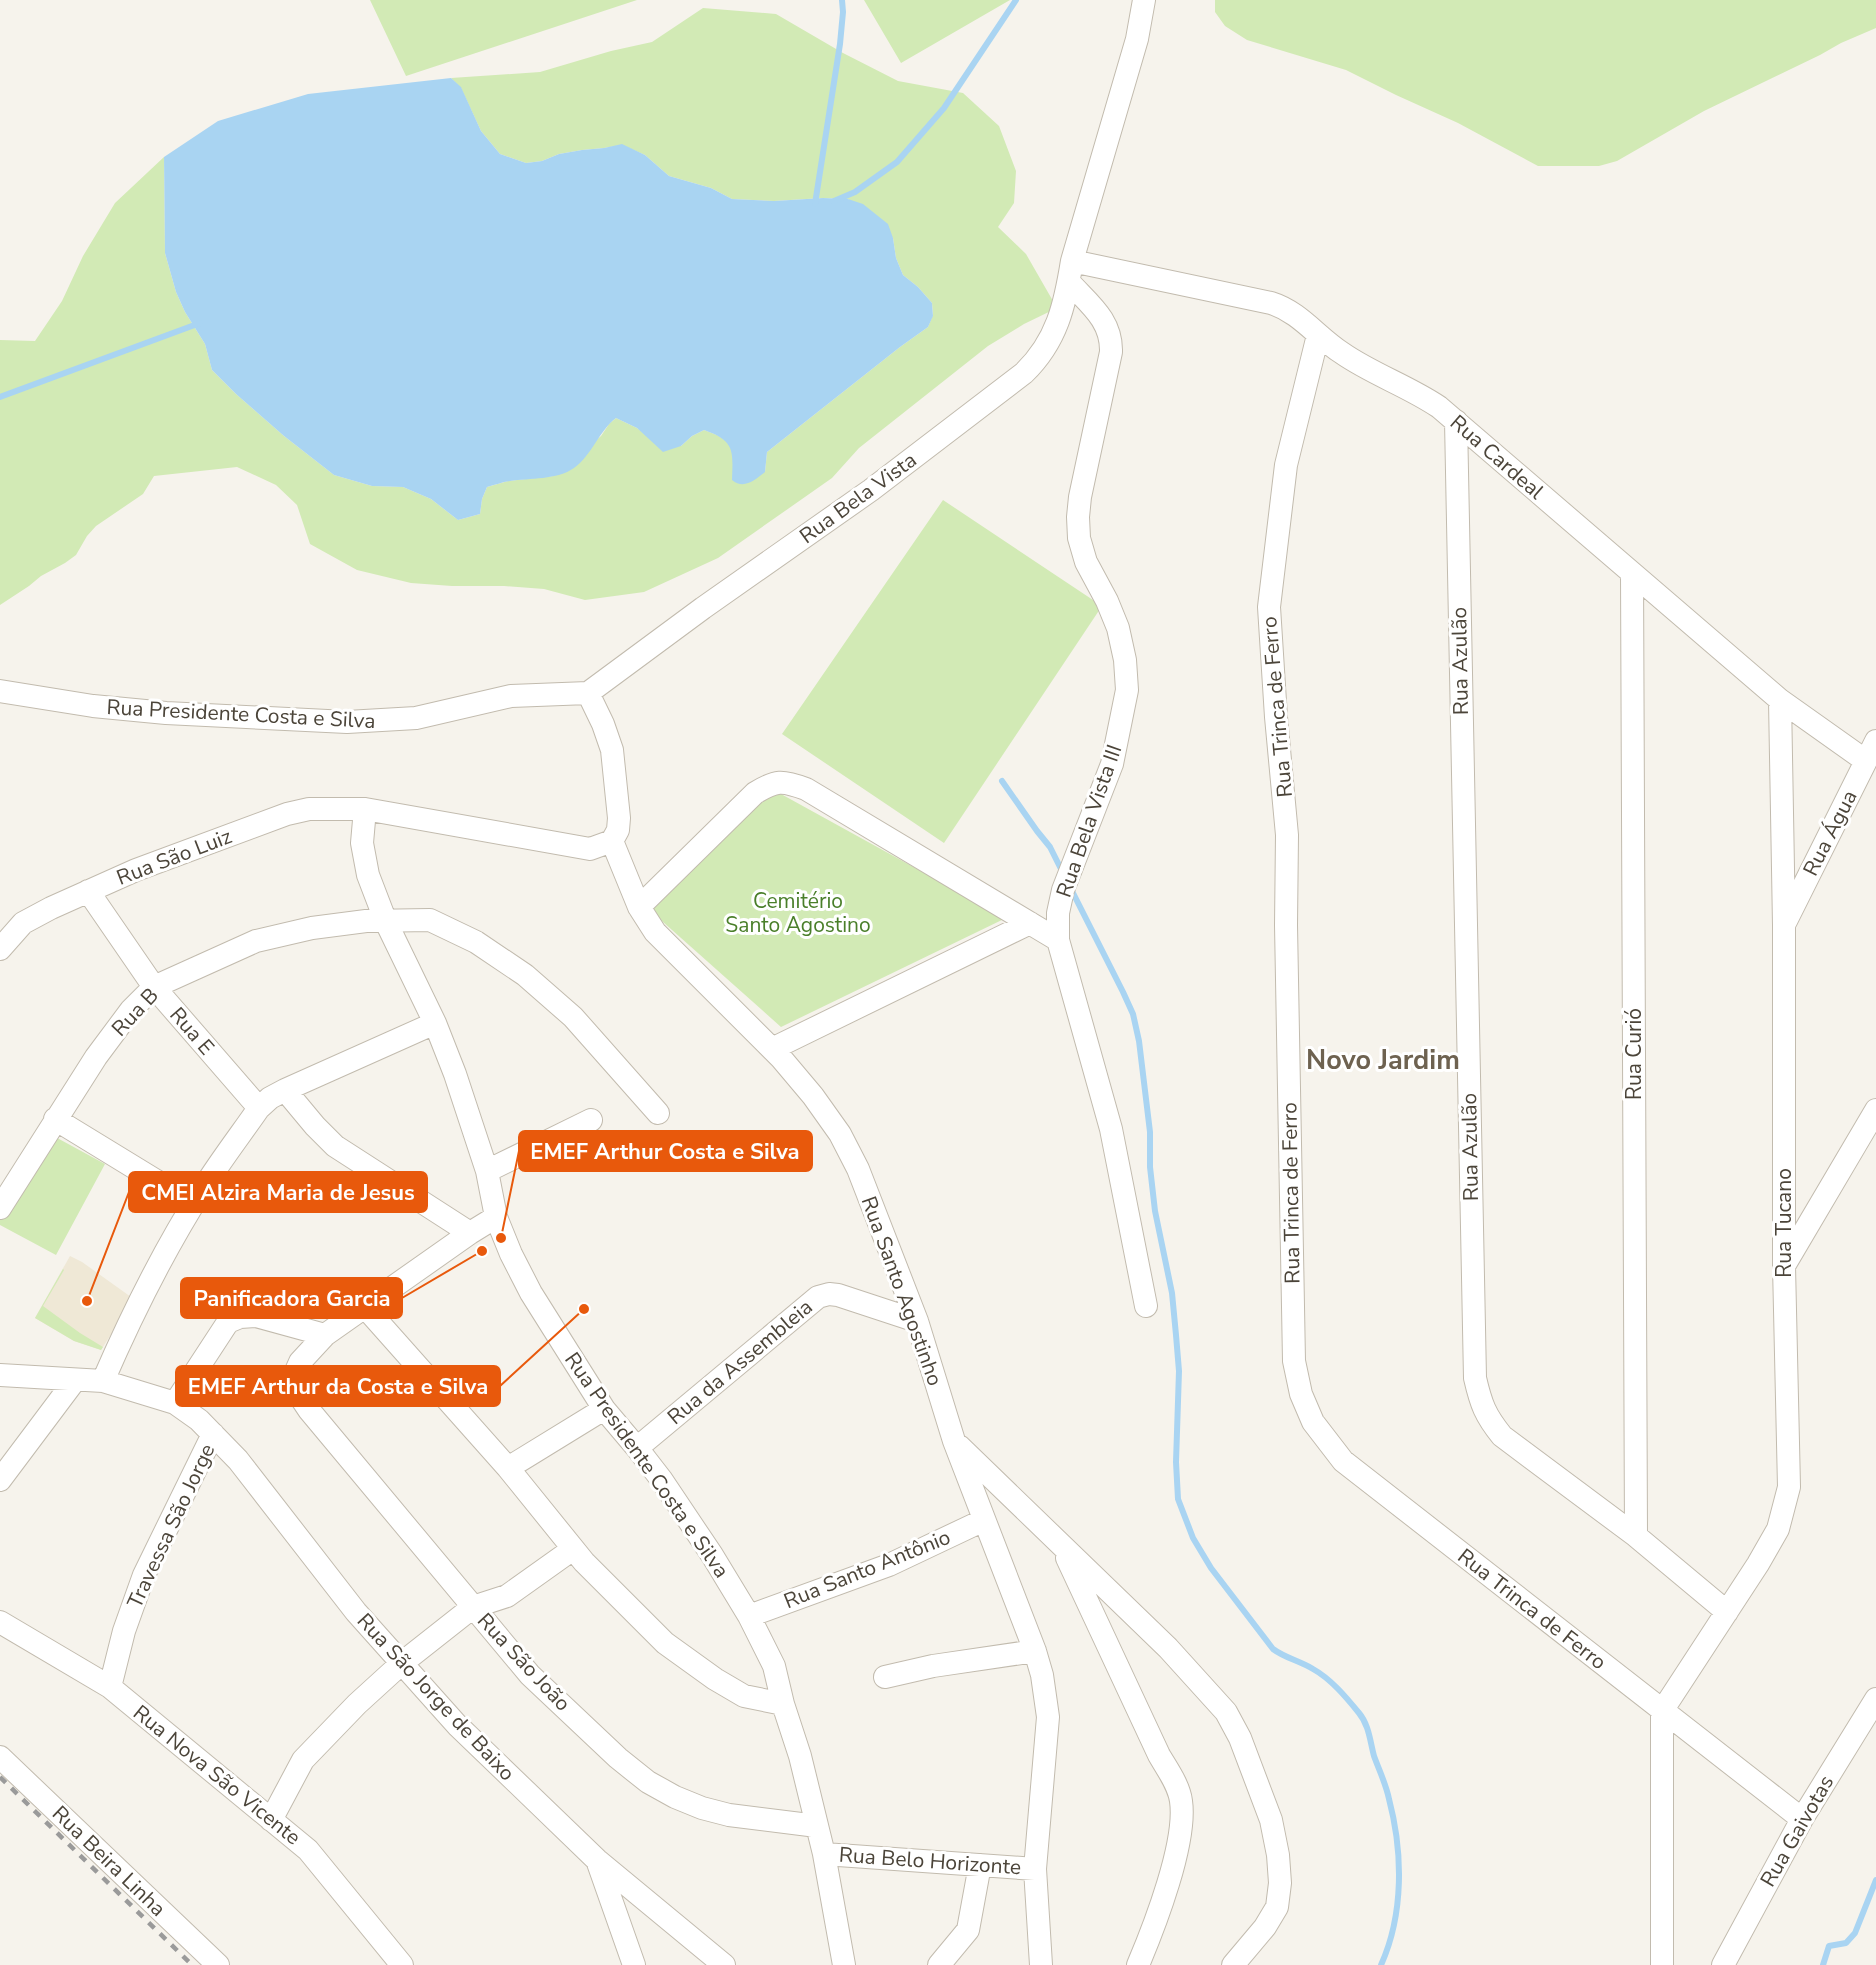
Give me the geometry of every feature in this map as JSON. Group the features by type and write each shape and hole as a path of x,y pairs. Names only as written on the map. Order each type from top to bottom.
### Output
{"street":[{"name":"Rua Bela Vista","path":"588,693 703,608 871,490 1024,374 1045,351 1056,331 1070,271 1137,39 1144,0"},
{"name":"Rua Cardeal","path":"1070,271 1271,303 1294,313 1344,355 1421,395 1456,421 1780,700 1871,751"},
{"name":"Rua Bela Vista III","path":"1070,271 1102,318 1109,330 1111,340 1111,352 1080,497 1079,538 1086,562 1107,601 1118,628 1125,660 1128,690 1112,764 1063,890 1058,913 1058,940 1111,1129 1146,1306"},
{"name":"Rua Trinca de Ferro","path":"1318,334 1286,465 1269,607 1287,835 1286,925 1294,1361 1301,1394 1313,1422 1342,1461 1802,1819"},
{"name":"Rua Azulão","path":"1456,421 1475,1378 1480,1404 1502,1436 1636,1536 1726,1612"},
{"name":"Rua Curió","path":"1632,573 1636,1536"},
{"name":"Rua Presidente Costa e Silva","path":"0,691 93,706 166,713 347,722 416,718 511,696 588,693"},
{"path":"364,809 590,849 612,841 618,830 619,819 612,750 588,693"},
{"name":"Rua Tucano","path":"1662,1711 1758,1564 1778,1528 1789,1487 1784,1266 1784,925 1780,700"},
{"name":"Rua Água","path":"1784,925 1871,751"},
{"path":"639,907 755,793 771,783 790,783 806,789 1058,940"},
{"name":"Rua São Luiz","path":"0,949 23,923 136,870 287,814 309,809 364,809"},
{"name":"Rua Presidente Costa e Silva","path":"364,809 362,843 368,875 386,922 435,1023 455,1074 487,1171 496,1217 512,1254 531,1293 604,1409 661,1479 712,1555 774,1666 783,1704 800,1756 824,1854 844,1965"},
{"name":"Rua Santo Agostinho","path":"612,841 639,907 655,932 772,1050 813,1096 840,1134 858,1169 917,1321 954,1441 1035,1651 1042,1675 1048,1717 1035,1869 1041,1965"},
{"name":"Rua E","path":"88,891 154,987 259,1108"},
{"name":"Rua B","path":"0,1208 96,1057 131,1010 154,987 256,940 312,928 366,921 430,920 476,942 525,975 573,1017 658,1113"},
{"path":"772,1050 1030,923"},
{"path":"104,1381 121,1338 156,1267 194,1204 259,1108 270,1098 285,1090 435,1023"},
{"path":"285,1090 335,1146 470,1233"},
{"path":"1784,1266 1876,1110"},
{"path":"55,1119 194,1204"},
{"path":"487,1171 591,1120"},
{"path":"175,1404 228,1322 240,1317 256,1316 325,1335 496,1217"},
{"name":"Rua da Assembleia","path":"637,1448 818,1297 829,1294 838,1295 917,1321"},
{"path":"364,1306 508,1468 584,1562 665,1643 715,1679 744,1696 783,1704"},
{"name":"Rua São João","path":"325,1335 300,1362 296,1371 295,1383 299,1395 316,1419 530,1675 618,1758 648,1782 675,1797 702,1808 729,1815 817,1826"},
{"name":"Rua São Jorge de Baixo","path":"0,1376 104,1381 175,1404 199,1420 238,1460 356,1612 457,1725 597,1860 724,1965"},
{"path":"0,1480 75,1380"},
{"path":"508,1468 604,1409"},
{"name":"Travessa São Jorge","path":"110,1687 124,1631 144,1575 213,1434"},
{"path":"954,1441 1167,1648 1226,1712 1240,1738 1271,1820 1278,1855 1280,1883 1277,1907 1265,1927 1233,1965"},
{"name":"Rua Santo Antônio","path":"748,1616 889,1565 984,1520"},
{"path":"1061,1546 1181,1799 1181,1830 1168,1883 1138,1965"},
{"path":"272,1820 303,1760 357,1704 402,1663 473,1606 507,1596 573,1549"},
{"name":"Rua Nova São Vicente","path":"0,1622 110,1687 308,1850 402,1965"},
{"path":"885,1677 933,1666 1035,1651"},
{"name":"Rua Gaivotas","path":"1723,1965 1802,1819 1876,1699"},
{"path":"1662,1711 1662,1965"},
{"name":"Rua Beira Linha","path":"0,1757 218,1965"},
{"name":"Rua Belo Horizonte","path":"824,1854 1035,1869"},
{"path":"597,1860 634,1965"},
{"path":"939,1965 968,1930 980,1865"}],"shaded area":[{"path":"70,1256 131,1297 101,1350 74,1341 35,1318"}],"green space":[{"path":"370,0 637,0 406,76"},
{"path":"864,0 1010,0 901,63"},
{"path":"1215,0 1876,0 1876,28 1704,111 1617,161 1599,166 1538,166 1458,123 1346,70 1247,40 1225,26 1215,12"},
{"path":"703,8 776,14 843,53 898,81 963,93 999,126 1016,171 1014,203 998,227 1026,254 1057,308 1024,324 988,346 859,448 832,478 718,558 644,592 585,600 544,589 411,583 357,570 310,544 297,505 276,485 237,467 154,476 143,494 96,526 76,555 0,605 0,340 35,341 62,301 83,256 115,203 164,157 165,253 176,292 185,312 205,344 212,370 284,436 334,475 372,486 403,487 431,499 458,520 480,514 482,499 487,487 508,481 553,476 601,436 616,418 637,428 655,442 681,446 692,436 704,430 728,442 733,453 765,472 767,452 928,327 933,315 932,303 903,275 896,258 893,238 848,199 774,201 732,199 711,188 669,176 645,155 622,145 559,154 542,161 526,163 500,154 481,131 461,88 451,78 540,72 611,51 652,42"},
{"path":"943,500 1102,606 944,843 782,734"},
{"name":"Cemitério Santo Agostino","path":"761,783 1006,918 781,1027 645,906"},
{"path":"48,1133 105,1164 56,1255 0,1225 0,1220"},
{"path":"63,1269 43,1306 103,1347 101,1350 74,1341 35,1318"}],"water":[{"path":"451,78 461,87 481,131 500,154 526,163 542,161 559,154 622,144 645,155 669,176 711,188 732,199 774,201 823,198 848,199 863,204 888,224 896,258 903,275 932,303 933,316 928,327 767,452 765,472 745,484 732,480 732,454 722,438 704,430 692,436 681,446 663,452 637,428 616,418 605,429 586,457 574,468 552,477 507,481 487,487 482,499 480,514 458,520 431,499 403,487 372,486 334,475 284,436 212,370 205,344 185,312 176,292 165,253 164,157 218,121 308,94"}],"waterway":[{"path":"815,204 840,44 842,0"},
{"path":"834,201 855,192 897,162 944,108 1016,0"},
{"path":"0,397 200,323"},
{"path":"1002,781 1050,847 1063,873"},
{"path":"1070,887 1133,1014 1139,1041 1150,1132 1150,1167 1155,1211 1172,1293 1176,1335 1179,1371 1176,1462 1178,1499 1193,1538 1211,1568 1273,1649 1320,1673 1349,1701 1365,1723 1388,1793 1399,1861 1394,1925 1381,1965"},
{"path":"1823,1965 1829,1946 1846,1943 1855,1933 1876,1880"}],"railway":[{"path":"0,1777 192,1965"}],"place":[{"name":"EMEF Arthur Costa e Silva","path":"501,1238"},
{"name":"Panificadora Garcia","path":"482,1251"},
{"name":"CMEI Alzira Maria de Jesus","path":"87,1301"},
{"name":"EMEF Arthur da Costa e Silva","path":"584,1309"}],"district":[{"name":"Novo Jardim","path":"1383,1060"}]}
